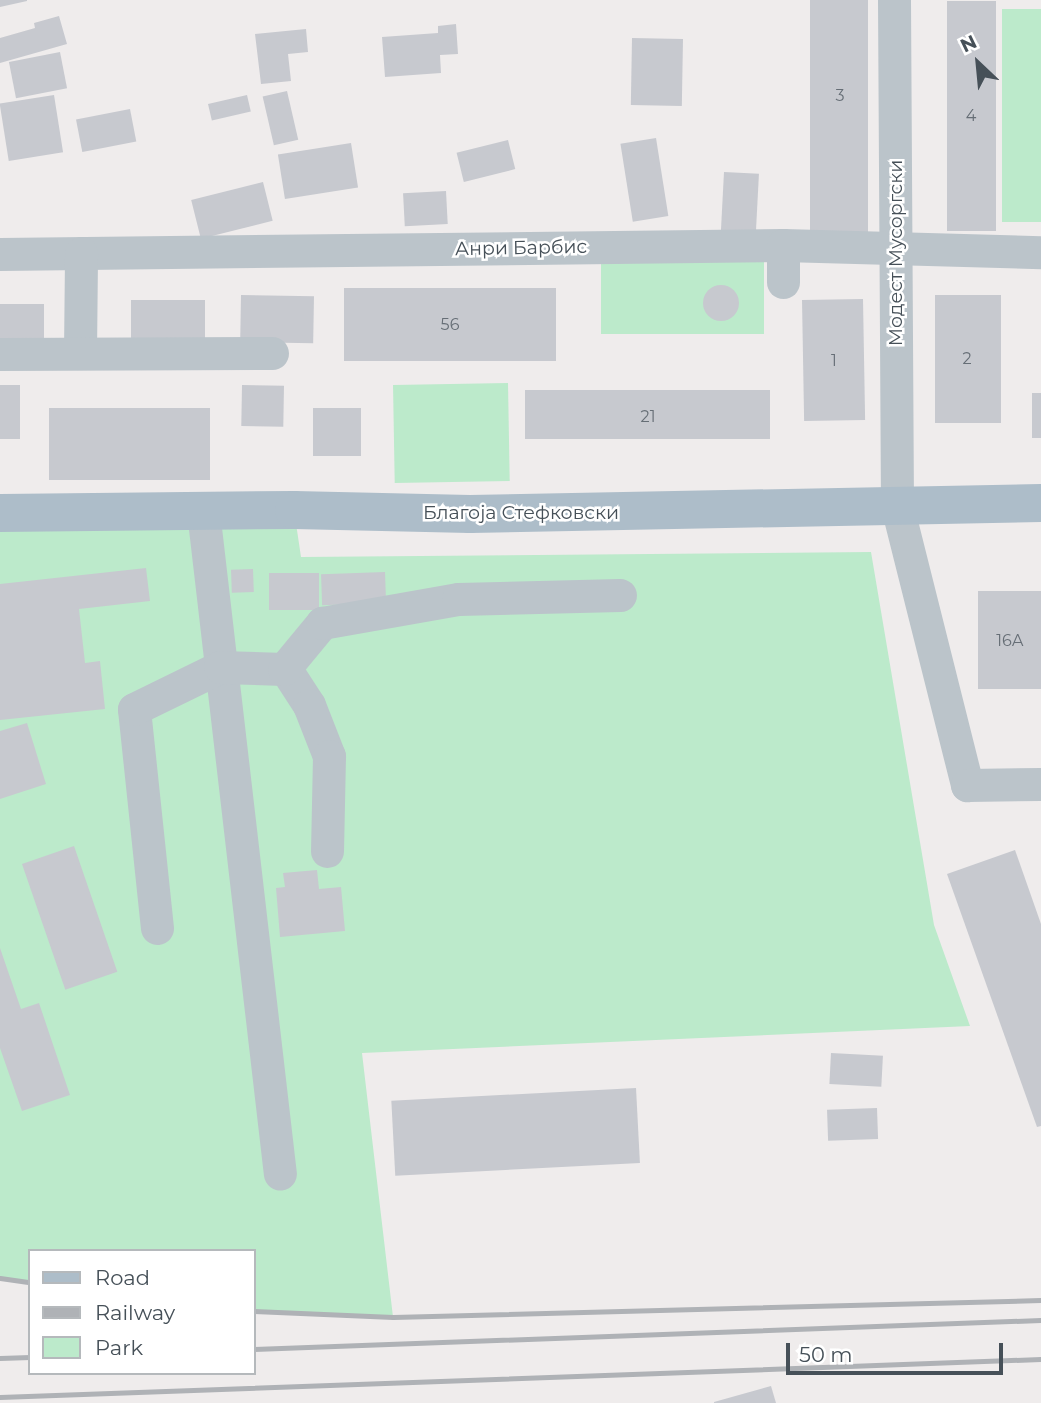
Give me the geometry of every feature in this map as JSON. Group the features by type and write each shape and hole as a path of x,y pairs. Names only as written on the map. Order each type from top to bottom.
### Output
{"main road":[{"name":"Благоја Стефковски","path":"0,513 203,511 470,514 1041,503"}],"street":[{"name":"Модест Мусоргски","path":"894,0 897,506 967,785 1039,790"},
{"name":"Анри Барбис","path":"0,254 579,254 783,245 1041,252"},
{"path":"783,245 783,282"},
{"path":"80,353 82,253"},
{"path":"0,354 272,353"},
{"path":"203,511 280,1174"},
{"path":"285,668 322,623 458,599 620,595"},
{"path":"157,928 134,709 220,667 285,668"},
{"path":"285,668 309,705 329,756 327,851"}],"green space":[{"path":"1002,9 1041,9 1041,222 1002,222"},
{"path":"601,259 764,259 764,334 601,334"},
{"path":"508,383 510,481 395,483 393,385"},
{"path":"294,510 301,557 871,552 934,925 970,1026 362,1053 393,1317 256,1311 256,1249 28,1249 28,1282 0,1277 0,514"}],"building":[{"path":"0,0 27,0 27,1 0,7"},
{"path":"810,0 868,0 868,233 810,233"},
{"path":"947,1 996,1 996,231 947,231"},
{"path":"59,16 67,44 0,63 0,38 35,28 34,23"},
{"path":"456,24 458,54 440,55 441,73 385,77 382,37 438,33 438,26"},
{"path":"306,29 308,52 288,54 291,81 261,84 255,34"},
{"path":"632,38 683,39 682,106 631,105"},
{"path":"60,52 67,88 16,98 9,62"},
{"path":"287,91 298,140 274,145 263,97"},
{"path":"54,95 63,152 9,161 0,104"},
{"path":"247,95 251,112 212,121 208,104"},
{"path":"130,109 136,141 82,152 76,119"},
{"path":"656,138 668,216 633,222 620,144"},
{"path":"508,140 515,169 464,182 457,153"},
{"path":"351,143 358,187 285,199 278,155"},
{"path":"724,172 759,174 756,233 721,231"},
{"path":"263,182 273,221 201,239 191,200"},
{"path":"446,191 448,224 405,226 403,193"},
{"path":"721,285 734,290 739,303 734,316 721,321 708,316 703,303 708,290"},
{"path":"344,288 556,288 556,361 344,361"},
{"path":"241,295 314,296 313,343 240,342"},
{"path":"935,295 1001,295 1001,423 935,423"},
{"path":"863,299 865,420 804,421 802,300"},
{"path":"131,300 205,300 205,341 131,341"},
{"path":"0,304 44,304 44,346 0,346"},
{"path":"0,385 20,385 20,439 0,439"},
{"path":"242,385 284,386 283,427 241,426"},
{"path":"525,390 770,390 770,439 525,439"},
{"path":"1032,393 1041,393 1041,438 1032,438"},
{"path":"49,408 210,408 210,480 49,480"},
{"path":"313,408 361,408 361,456 313,456"},
{"path":"146,568 150,601 79,609 85,663 100,661 105,709 0,720 0,584"},
{"path":"253,569 254,592 232,593 231,570"},
{"path":"385,572 386,603 322,605 321,574"},
{"path":"269,573 319,573 319,610 269,610"},
{"path":"978,591 1041,591 1041,689 978,689"},
{"path":"27,723 46,784 0,799 0,731"},
{"path":"74,846 117,972 65,990 22,864"},
{"path":"1015,850 1041,924 1041,1126 1037,1127 947,874"},
{"path":"317,870 319,889 341,887 345,931 280,937 276,888 285,887 283,873"},
{"path":"0,948 21,1009 39,1003 70,1095 22,1111 0,1048"},
{"path":"831,1053 883,1056 881,1087 829,1084"},
{"path":"636,1088 640,1163 395,1176 391,1101"},
{"path":"877,1108 878,1139 828,1141 827,1110"},
{"path":"771,1386 776,1403 714,1403 714,1402"}],"railway":[{"path":"0,1278 28,1282"},
{"path":"256,1311 393,1317 1041,1300"},
{"path":"256,1349 1041,1320"},
{"path":"0,1358 28,1357"},
{"path":"0,1397 1041,1359"}]}
